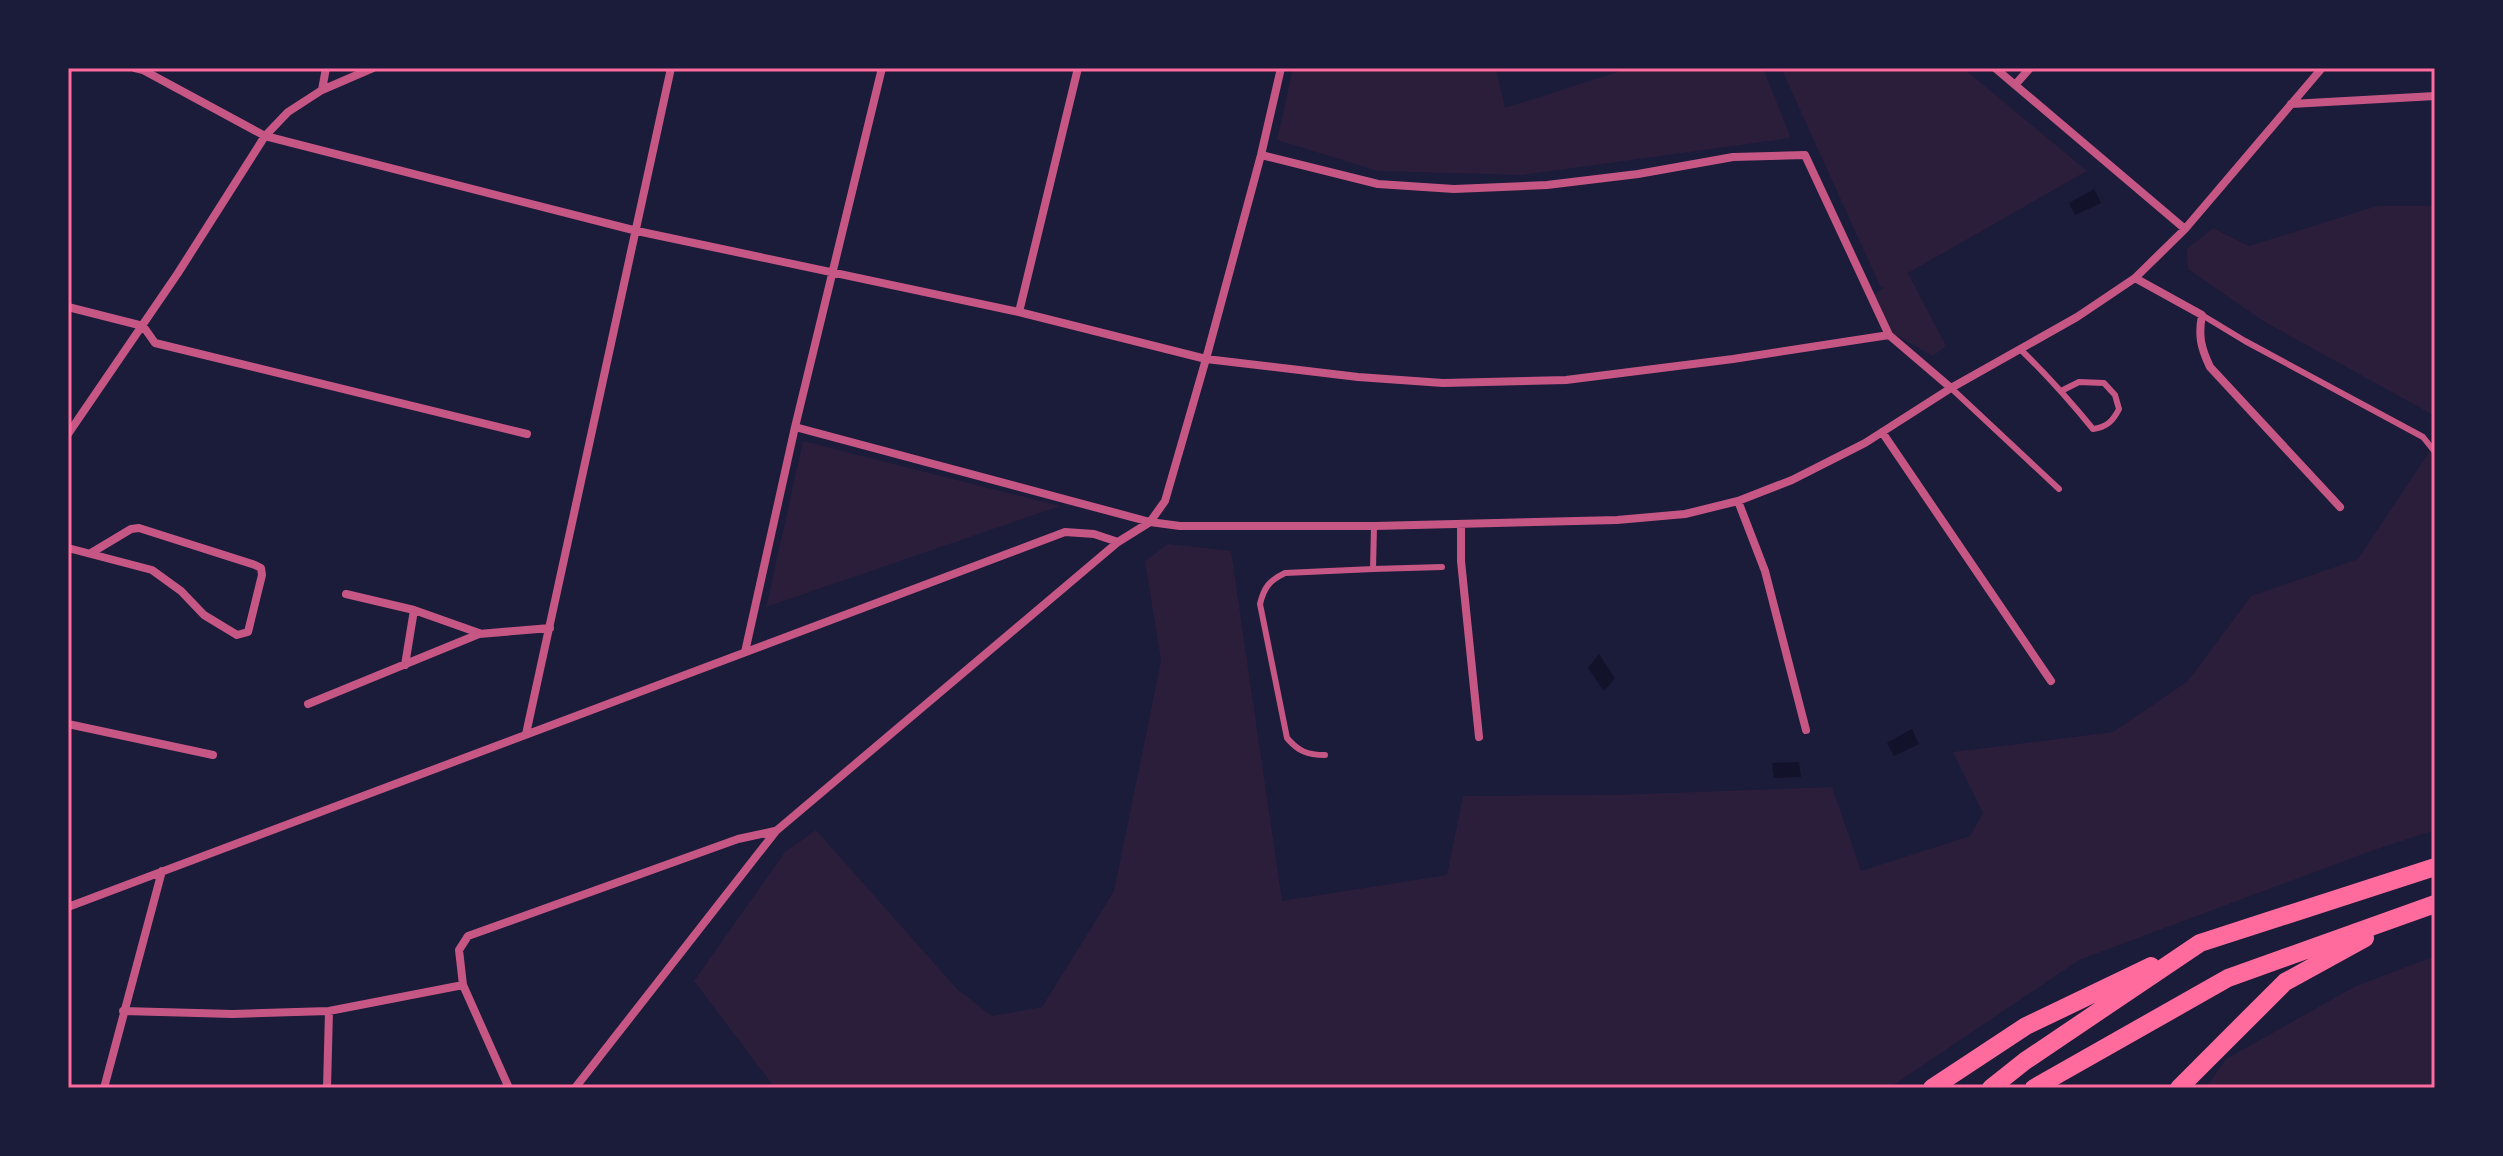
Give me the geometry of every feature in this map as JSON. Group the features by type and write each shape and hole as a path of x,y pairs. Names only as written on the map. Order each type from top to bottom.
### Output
{"main road":[{"path":"1932,1088 2026,1026 2200,943 2435,867"},
{"path":"2034,1088 2228,978 2427,906"},
{"path":"2179,1088 2285,982 2427,906"},
{"path":"1991,1088 2025,1061 2200,943"}],"street":[{"path":"322,90 326,68"},
{"path":"68,434 143,326 265,136 288,112 322,90 373,68"},
{"path":"526,734 671,68"},
{"path":"745,652 795,427 882,68"},
{"path":"1019,312 1078,68"},
{"path":"575,1088 776,831 1118,542 1150,522 1165,501 1261,155 1281,68"},
{"path":"1995,68 2185,229"},
{"path":"2015,85 2030,68"},
{"path":"795,427 1150,522 1180,526 1461,524 1617,520 1685,514 1738,501 1792,480 1882,432 1951,388 2077,317 2135,278 2185,229 2322,68"},
{"path":"141,69 265,136 637,231 1019,312 1206,359 1429,382 1550,380 1733,359 1889,335"},
{"path":"2291,104 2435,96"},
{"path":"1261,155 1378,184 1454,189 1547,185 1638,174 1733,157 1805,155 1889,335 1951,388"},
{"path":"2135,278 2202,315 2200,346 2210,367 2340,507"},
{"path":"68,307 143,326 155,343 527,434"},
{"path":"1882,432 2051,681"},
{"path":"1738,501 1765,571 1806,730"},
{"path":"1461,524 1461,561 1479,737"},
{"path":"68,548 152,570 181,591 204,615 237,635 248,632 261,568 139,528 131,529 91,553"},
{"path":"68,907 1065,532 1094,534 1118,542"},
{"path":"346,594 414,610 479,634"},
{"path":"405,665 414,610"},
{"path":"308,704 479,634 550,628"},
{"path":"68,724 213,755"},
{"path":"509,1088 463,985 459,950 468,936 738,839 776,831"},
{"path":"104,1088 162,871"},
{"path":"123,1011 233,1014 329,1011 463,985"},
{"path":"327,1088 329,1011"}],"lane":[{"path":"2202,315 2423,437 2435,452"},
{"path":"2020,349 2093,429 2104,427 2114,419 2119,409 2115,395 2104,383 2079,382 2061,391"},
{"path":"1951,388 2059,489"},
{"path":"1373,569 1374,526"},
{"path":"1325,755 1308,755 1287,738 1260,604 1264,589 1273,579 1285,573 1442,567"}],"shaded area":[{"path":"1293,68 1496,68 1505,108 1630,68 1763,68 1791,138 1522,175 1378,171 1277,140"},
{"path":"1781,68 1963,68 2087,171 1908,273 1946,346 1933,356 1892,333 1874,294 1885,287 1881,288"},
{"path":"2094,189 2101,203 2075,215 2069,203"},
{"path":"2377,206 2435,206 2435,416 2263,321 2188,269 2187,249 2213,228 2249,246"},
{"path":"803,441 1060,506 766,607"},
{"path":"2435,443 2435,830 2079,960 1889,1088 775,1088 694,981 785,852 816,830 957,989 992,1016 1042,1007 1114,891 1161,661 1145,561 1168,544 1231,551 1282,901 1447,875 1463,796 1612,795 1832,787 1861,871 1970,836 1983,813 1953,752 2113,732 2188,681 2251,596 2358,559"},
{"path":"1599,654 1615,678 1604,691 1588,668"},
{"path":"1912,729 1919,744 1894,756 1887,743"},
{"path":"1799,762 1801,777 1774,778 1772,763"},
{"path":"2435,956 2435,1088 2206,1088 2226,1059 2354,987"}]}
